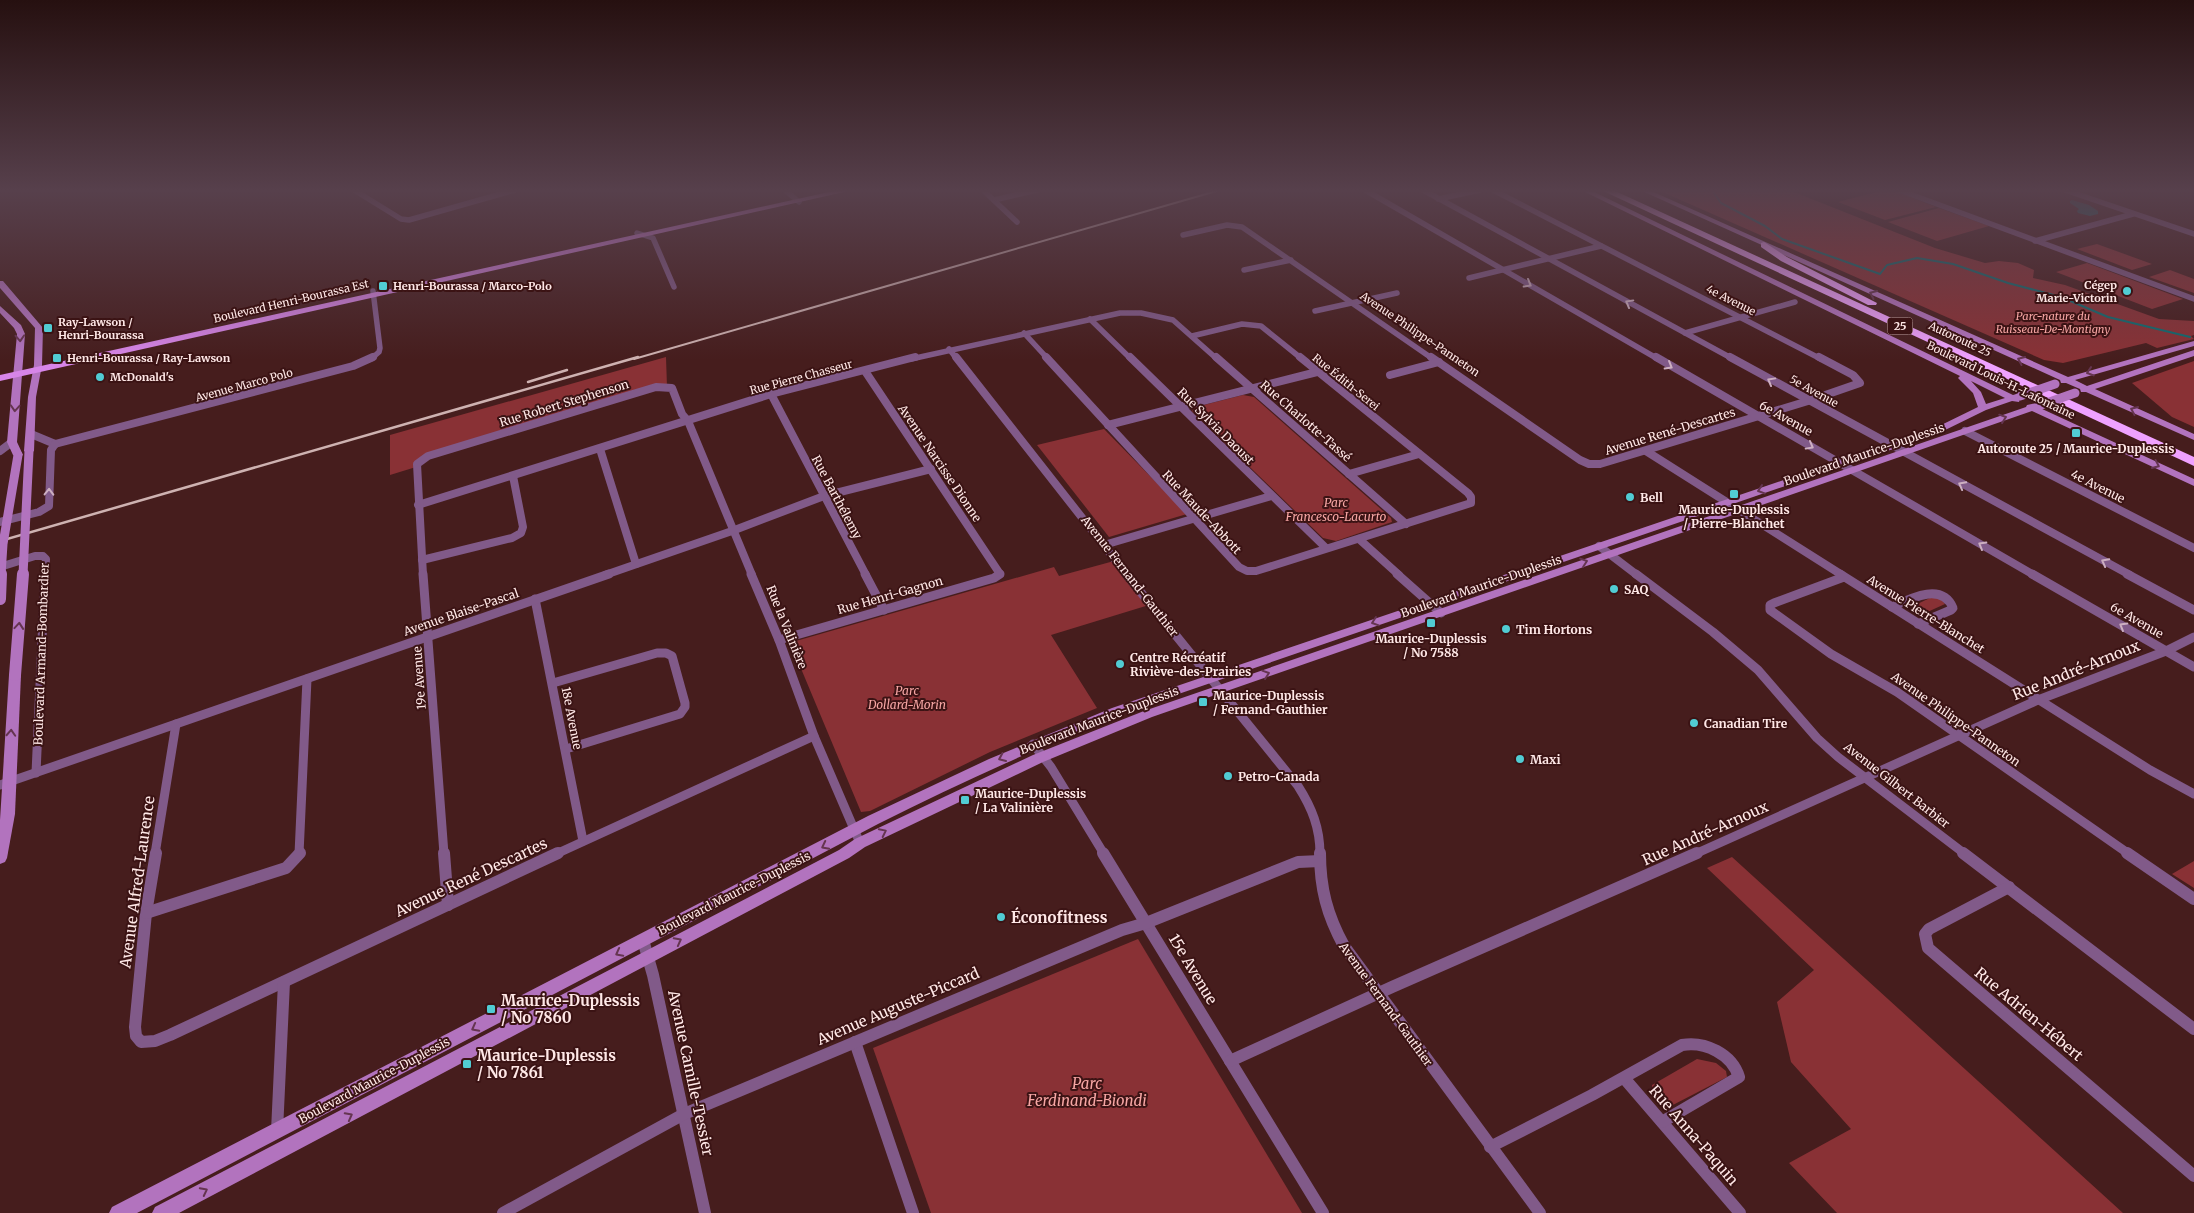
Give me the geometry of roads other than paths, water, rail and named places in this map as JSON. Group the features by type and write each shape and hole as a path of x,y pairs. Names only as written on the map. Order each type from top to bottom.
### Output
{"highway":[{"path":"1707,247 2075,415 2194,464"},
{"name":"Autoroute 25","path":"1727,247 2194,464"},
{"name":"Autoroute 25","path":"1742,247 2194,453"},
{"path":"1766,247 1784,258 1917,327"}],"main road":[{"name":"Boulevard Henri-Bourassa Est","path":"0,378 17,372 577,247"},
{"name":"Boulevard Henri-Bourassa Est","path":"373,293 591,247"},
{"name":"Boulevard Henri-Bourassa Est","path":"0,372 17,372"}],"street":[{"path":"657,247 674,287"},
{"name":"Avenue Philippe-Panneton","path":"1272,247 1580,460 1590,464"},
{"name":"6e Avenue","path":"1463,247 2194,667"},
{"name":"5e Avenue","path":"1526,247 2194,610"},
{"path":"1469,278 1599,247"},
{"name":"4e Avenue","path":"1602,247 1853,375"},
{"name":"Boulevard Louis-H.-Lafontaine","path":"1700,247 1953,370 2016,397 2194,483"},
{"name":"Boulevard Louis-H.-Lafontaine","path":"1768,247 2194,438"},
{"path":"2050,247 2194,299"},
{"path":"1244,270 1291,260"},
{"name":"Boulevard Armand-Bombardier","path":"0,283 39,328 37,368 32,397 31,434 24,453 3,544 0,599"},
{"name":"Avenue Marco Polo","path":"55,444 370,360 379,352 380,348 373,293"},
{"path":"1315,311 1397,293"},
{"path":"1685,333 1795,302"},
{"name":"Boulevard Armand-Bombardier","path":"0,308 21,334 12,442 24,453 25,549 5,783 8,814 0,858"},
{"name":"Rue Pierre Chasseur","path":"418,505 771,394 949,349 1124,312 1148,314 1173,320 1192,336"},
{"name":"Rue Sylvia Daoust","path":"1090,319 1326,548"},
{"name":"Rue Édith-Serei","path":"1192,336 1242,324 1257,325 1468,493 1472,500"},
{"name":"Rue Maude-Abbott","path":"1024,333 1238,568 1256,571 1466,505 1471,503 1472,500"},
{"name":"Rue Charlotte-Tassé","path":"1192,336 1406,524"},
{"name":"Boulevard Maurice-Duplessis","path":"118,1213 141,1207 277,1131 643,940 1037,750 1126,722 1216,684 1430,603 1934,432 1983,408 2066,380 2194,343"},
{"name":"Avenue Fernand-Gauthier","path":"949,349 1307,800 1318,824 1321,885 1331,922 1344,946 1377,994 1540,1213"},
{"name":"Boulevard Maurice-Duplessis","path":"1216,684 1441,613 2194,353"},
{"path":"1390,375 1439,362"},
{"path":"1953,370 1976,392 1983,408"},
{"name":"Avenue Narcisse Dionne","path":"865,371 997,567"},
{"path":"1108,425 1318,372"},
{"name":"Avenue René-Descartes","path":"1590,464 1600,464 1646,451 1857,385 1860,381 1853,375"},
{"name":"Rue Robert Stephenson","path":"428,456 656,387 672,388 682,414 688,421"},
{"name":"Rue Barthélemy","path":"771,394 884,610"},
{"name":"Rue la Valinière","path":"688,421 732,531 779,640 814,736 858,837"},
{"name":"4e Avenue","path":"1965,431 2194,548"},
{"path":"0,522 39,512 49,506 51,450 55,444 31,434"},
{"path":"0,451 12,442"},
{"path":"600,449 636,564"},
{"name":"Avenue Pierre-Blanchet","path":"1646,451 2038,700 2150,770 2194,794"},
{"path":"1350,474 1419,454"},
{"name":"19e Avenue","path":"428,456 420,460 416,467 448,905"},
{"name":"Avenue Blaise-Pascal","path":"5,783 732,531 824,496 932,469"},
{"path":"422,560 512,538 521,533 523,527 513,476"},
{"path":"1104,545 1271,496"},
{"path":"1359,539 1441,613"},
{"name":"Avenue Gilbert Barbier","path":"1598,546 1731,646 1758,670 1817,738 2194,1029"},
{"name":"Boulevard Armand-Bombardier","path":"0,567 35,556 43,556 46,560 36,772"},
{"name":"Rue Henri-Gagnon","path":"779,640 994,578 1000,574 997,567"},
{"name":"Avenue Philippe-Panneton","path":"1844,577 1774,603 1770,606 1770,610 1774,615 1824,650 1897,692 2194,899"},
{"path":"1892,606 1926,593 1943,596 1951,602 1954,608 1918,624"},
{"name":"18e Avenue","path":"535,599 553,682 582,841"},
{"name":"Rue André-Arnoux","path":"1230,1061 2038,700 2166,651 2194,637"},
{"path":"553,682 657,653 666,653 672,656 685,703 685,707 680,714 566,749"},
{"path":"146,913 286,868 299,855 301,848 307,679"},
{"name":"Avenue Alfred-Laurence","path":"141,1042 136,1036 135,1027 146,913 176,724"},
{"name":"Avenue René Descartes","path":"141,1042 156,1041 170,1035 582,841 814,736"},
{"name":"15e Avenue","path":"1037,750 1051,767 1322,1213"},
{"name":"Boulevard Maurice-Duplessis","path":"161,1213 648,957 858,837"},
{"name":"Avenue Auguste-Piccard","path":"503,1213 684,1114 1122,930 1298,862 1320,861"},
{"name":"Rue Adrien-Hébert","path":"2009,887 1929,929 1925,934 1928,948 2194,1176"},
{"name":"Avenue Camille-Tessier","path":"643,940 705,1213"},
{"path":"277,1131 284,982"},
{"path":"855,1042 913,1213"},
{"path":"1490,1147 1685,1045 1697,1045 1722,1054 1729,1060 1738,1072 1739,1078 1662,1122"},
{"name":"Rue Anna-Paquin","path":"1624,1078 1740,1213"}],"waterway":[{"path":"1803,247 1880,274 1887,265 1917,258 1953,264 2008,283 2061,297 2108,317 2190,337"}],"railway":[{"path":"634,359 1024,247"},
{"path":"0,541 638,357"},
{"path":"528,382 567,370"}],"place":[{"name":"Henri-Bourassa / Marco-Polo","path":"383,286"},
{"name":"Cégep Marie-Victorin","path":"2127,291"},
{"name":"Ray-Lawson / Henri-Bourassa","path":"48,328"},
{"name":"Henri-Bourassa / Ray-Lawson","path":"57,358"},
{"name":"McDonald's","path":"100,377"},
{"name":"Autoroute 25 / Maurice-Duplessis","path":"2076,433"},
{"name":"Maurice-Duplessis / Pierre-Blanchet","path":"1734,494"},
{"name":"Bell","path":"1630,497"},
{"name":"SAQ","path":"1614,589"},
{"name":"Maurice-Duplessis / No 7588","path":"1431,623"},
{"name":"Tim Hortons","path":"1506,629"},
{"name":"Centre Récréatif Riviève-des-Prairies","path":"1120,664"},
{"name":"Maurice-Duplessis / Fernand-Gauthier","path":"1203,702"},
{"name":"Canadian Tire","path":"1694,723"},
{"name":"Maxi","path":"1520,759"},
{"name":"Petro-Canada","path":"1228,776"},
{"name":"Maurice-Duplessis / La Valinière","path":"965,800"},
{"name":"Éconofitness","path":"1001,917"},
{"name":"Maurice-Duplessis / No 7860","path":"491,1009"},
{"name":"Maurice-Duplessis / No 7861","path":"467,1064"}],"park label":[{"name":"Parc-nature du Ruisseau-De-Montigny","path":"2053,322"},
{"name":"Parc Francesco-Lacurto","path":"1336,509"},
{"name":"Parc Dollard-Morin","path":"907,697"},
{"name":"Parc Ferdinand-Biondi","path":"1087,1092"}]}
